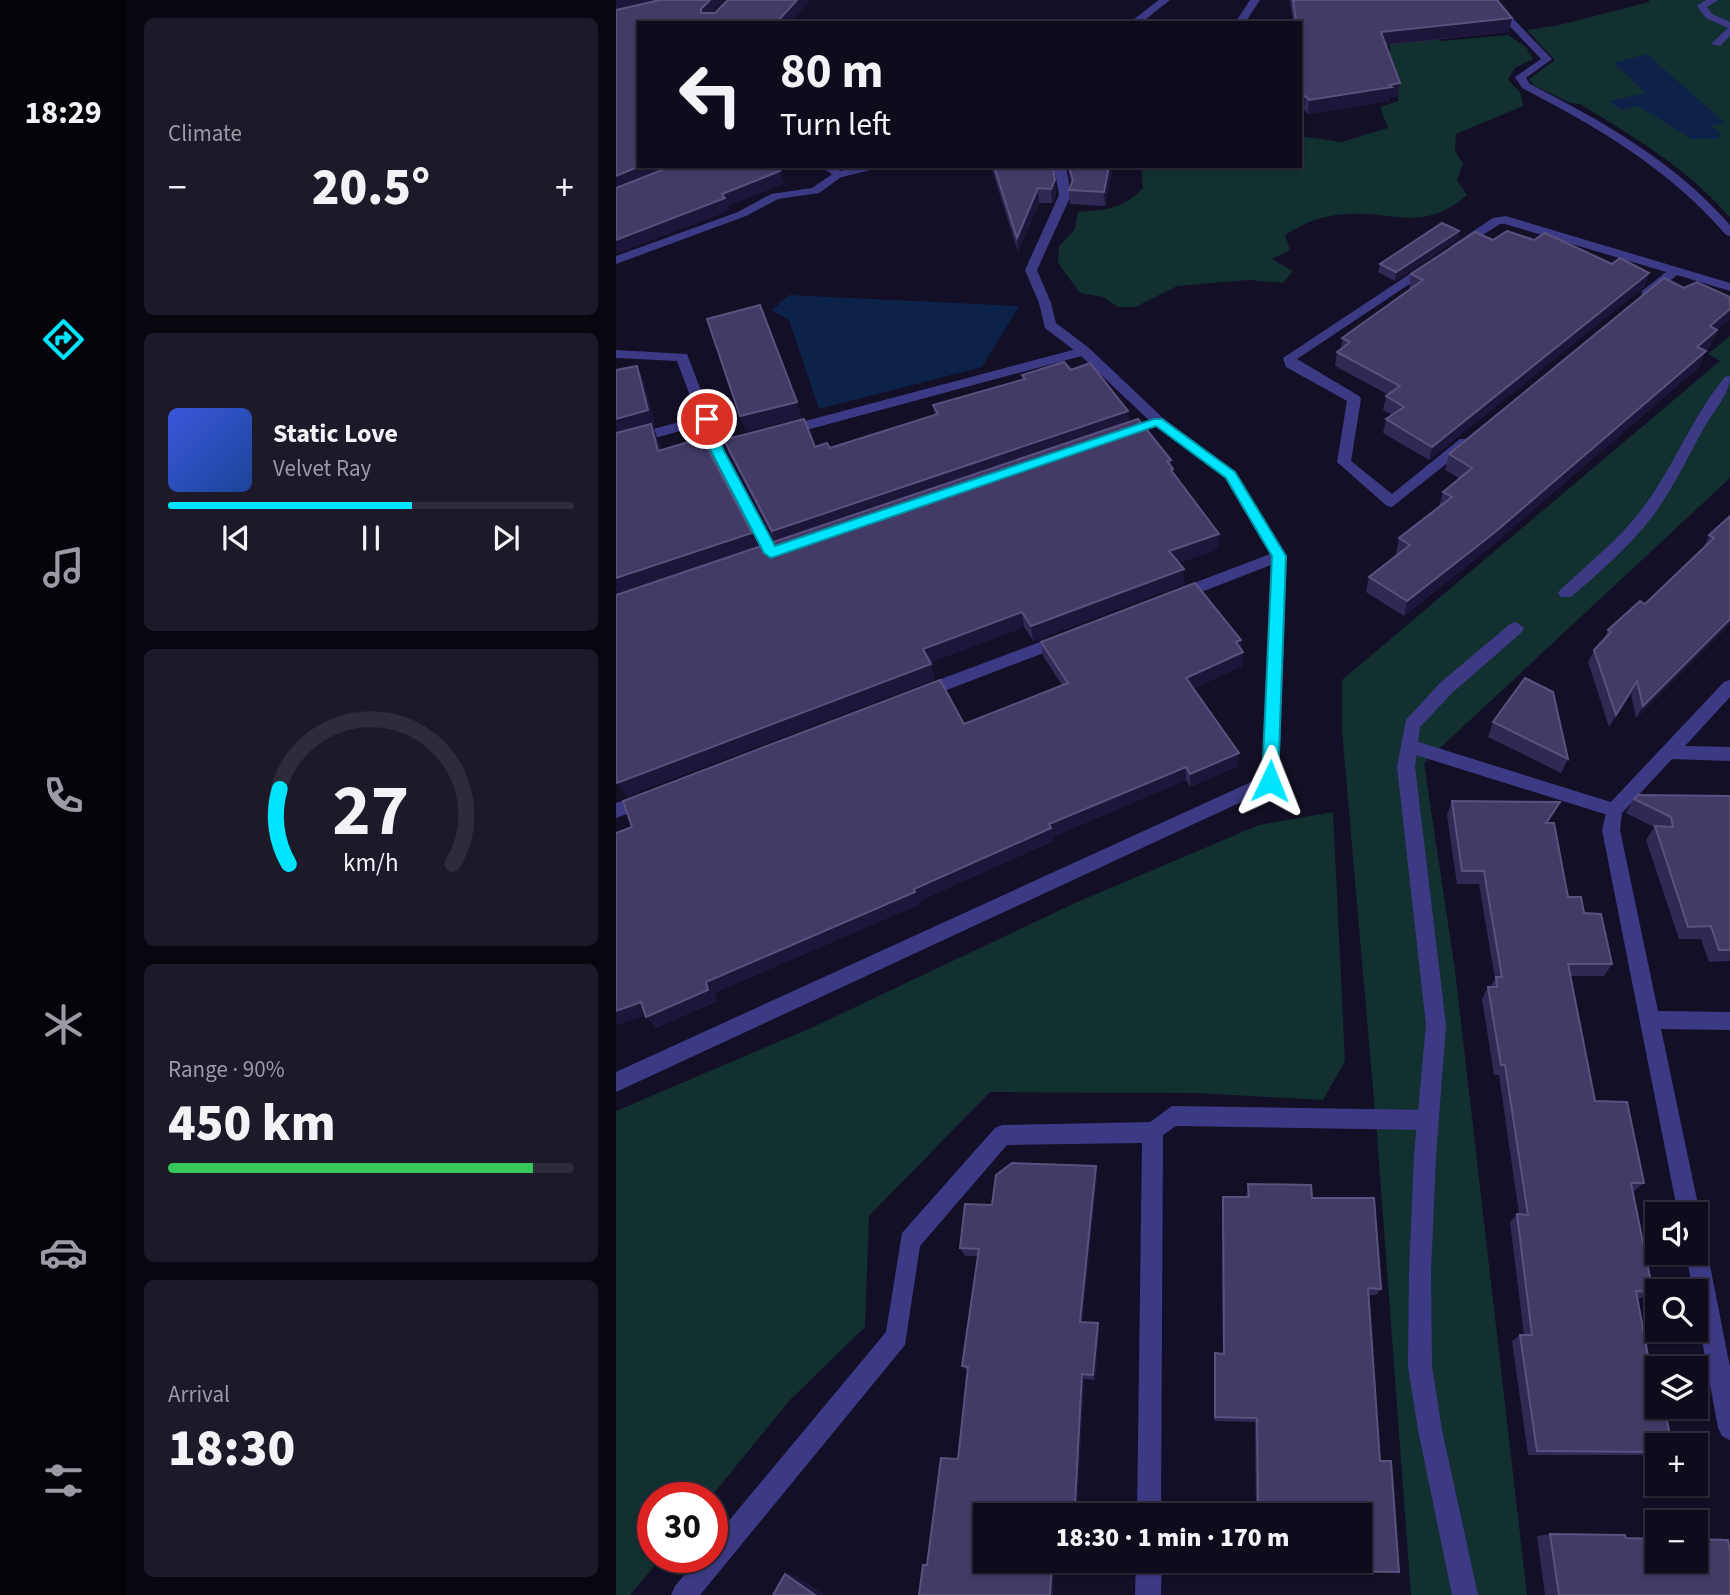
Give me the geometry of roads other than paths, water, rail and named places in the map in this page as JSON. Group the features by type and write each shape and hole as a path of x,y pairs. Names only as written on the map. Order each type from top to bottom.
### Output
{"street":[{"path":"1138,21 1165,0"},
{"path":"1241,21 1255,0"},
{"path":"1490,0 1547,59 1520,76 1526,86 1594,121 1653,160 1705,201 1730,232"},
{"path":"1713,0 1702,6 1709,16 1730,26"},
{"path":"1716,44 1730,31"},
{"path":"827,168 838,175"},
{"path":"616,260 742,214 775,196 816,191 838,175 872,168"},
{"path":"616,1082 1270,781 1279,556 1230,475 1152,424 1084,351 1050,325 1045,303 1031,270 1065,195 1060,168"},
{"path":"1451,251 1497,220 1506,220 1730,287"},
{"path":"1439,258 1290,358 1291,364 1354,399 1344,463 1392,502 1476,434"},
{"path":"1633,305 1675,270"},
{"path":"769,435 1084,351"},
{"path":"616,354 682,356 707,419 723,447 771,553"},
{"path":"1566,593 1605,559 1648,512 1702,419 1730,380"},
{"path":"616,444 707,419"},
{"path":"1162,601 1279,556"},
{"path":"1465,1595 1430,1430 1420,1366 1420,1272 1427,1120 1436,1025 1406,767 1412,725 1446,688 1516,628"},
{"path":"902,701 1084,631"},
{"path":"1687,1202 1611,830 1614,810 1730,687"},
{"path":"1409,747 1614,810"},
{"path":"1670,752 1730,754"},
{"path":"616,811 655,796"},
{"path":"1651,1020 1730,1021"},
{"path":"684,1595 897,1337 910,1241 1002,1135 1153,1132 1172,1116 1427,1120"},
{"path":"1149,1503 1153,1132"},
{"path":"1699,1265 1725,1375 1730,1428"},
{"path":"1148,1595 1149,1573"}],"water":[{"path":"1647,54 1725,123 1711,126 1720,132 1718,139 1692,139 1638,106 1621,110 1609,101 1646,93 1614,63"},
{"path":"789,295 1019,306 982,367 819,409 789,320 772,310"}]}
